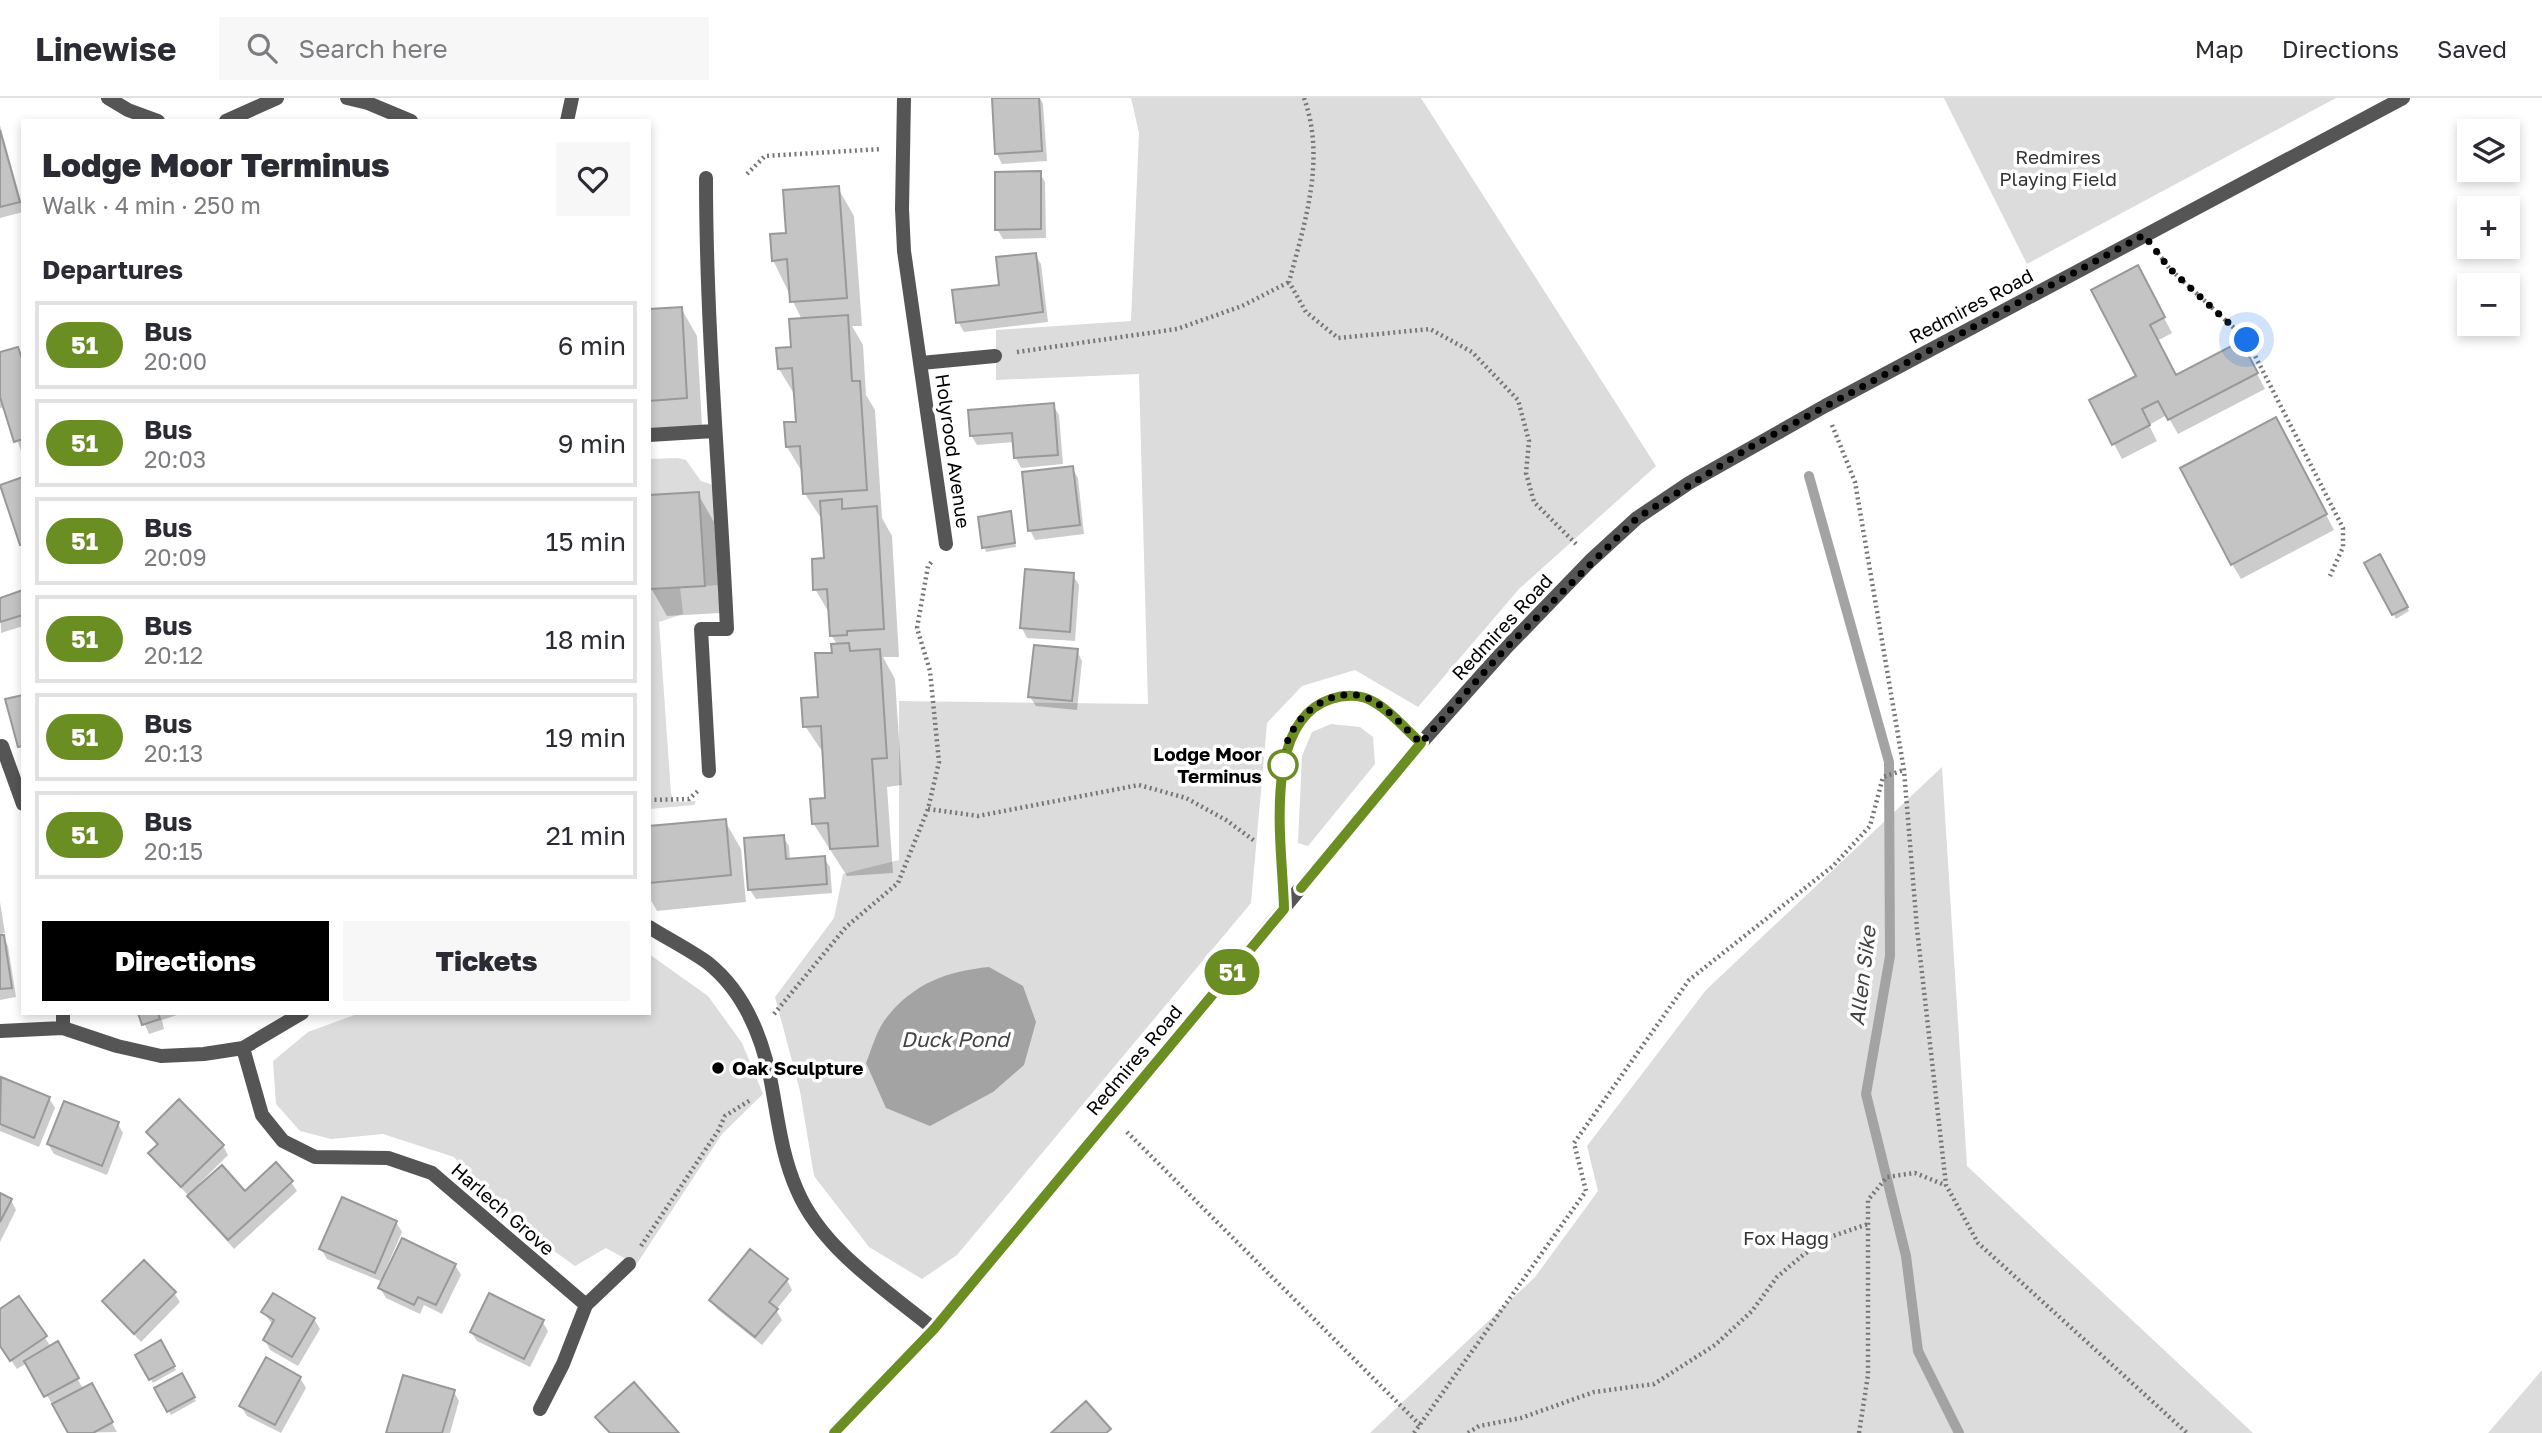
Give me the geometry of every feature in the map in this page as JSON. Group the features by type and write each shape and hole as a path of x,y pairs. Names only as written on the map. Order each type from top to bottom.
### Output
{"street":[{"path":"108,98 128,110 153,119"},
{"path":"230,119 277,98"},
{"path":"347,98 369,100 407,119"},
{"path":"567,119 572,98"},
{"name":"Holyrood Avenue","path":"904,98 904,251 946,544"},
{"name":"Redmires Road","path":"834,1433 934,1329 1421,743 1505,649 1590,561 1637,518 1689,483 1825,406 2403,98"},
{"path":"706,178 713,431 722,511 727,629 701,629 709,771"},
{"name":"Holyrood Avenue","path":"921,363 995,356"},
{"path":"651,435 713,431"},
{"path":"1284,909 1283,756 1294,727 1314,704 1344,695 1371,700 1421,743"},
{"path":"2,746 21,794"},
{"path":"651,928 708,964 731,986 752,1016 773,1089 781,1147 797,1192 821,1231 867,1274 934,1329"},
{"path":"0,1031 63,1021 117,1046 161,1056 243,1048 299,1015"},
{"name":"Harlech Grove","path":"243,1048 262,1115 283,1141 315,1157 387,1157 432,1173 586,1304"},
{"path":"540,1409 563,1364 586,1304 629,1264"}],"path":[{"path":"1304,98 1313,122 1314,178 1289,282 1306,312 1338,338 1430,329 1472,352 1518,400 1529,441 1526,473 1534,502 1590,561"},
{"path":"747,174 765,156 902,148"},
{"path":"2144,235 2169,268 2247,340 2343,528 2343,547 2330,576"},
{"path":"995,356 1177,329 1242,306 1289,282"},
{"path":"1825,406 1855,482 1904,770 1917,929 1946,1185 1978,1243 2187,1433"},
{"path":"758,1034 846,927 898,883 928,809 939,762 930,671 917,628 928,566 946,544"},
{"path":"1414,1433 1586,1191 1574,1143 1689,980 1833,866 1870,826 1883,778 1904,770"},
{"path":"651,800 689,799 701,789 709,771"},
{"path":"928,809 978,816 1139,785 1186,798 1226,820 1254,839 1283,873"},
{"path":"629,1264 718,1131 725,1116 773,1089"},
{"path":"1112,1117 1419,1425"},
{"path":"1859,1433 1868,1375 1868,1200 1887,1177 1915,1172 1946,1185"},
{"path":"1468,1433 1479,1426 1521,1418 1594,1392 1654,1384 1716,1345 1752,1311 1777,1277 1803,1255 1833,1236 1868,1224"}],"green space":[{"path":"1131,98 1421,98 1656,466 1519,589 1418,707 1355,670 1302,686 1267,723 1251,903 957,1255 922,1279 869,1247 814,1176 800,1091 775,997 834,918 843,874 899,860 899,701 1148,704 1139,374 996,380 996,330 1131,321 1139,133"},
{"name":"Redmires Playing Field","path":"1944,98 2336,98 2027,264"},
{"path":"651,459 686,460 701,481 713,485 718,585 705,586 651,498"},
{"path":"680,587 683,614 659,622 671,793 674,802 696,801 694,805 651,809 651,589"},
{"path":"1331,724 1360,727 1373,737 1375,764 1308,846 1298,843 1302,756 1312,732"},
{"name":"Fox Hagg","path":"1942,767 1967,1166 2253,1433 1370,1433 1535,1277 1598,1191 1587,1146 1706,990"},
{"path":"651,955 708,996 742,1043 763,1094 722,1134 636,1265 606,1248 575,1266 508,1218 454,1157 383,1134 331,1139 300,1131 276,1104 273,1061 308,1032 355,1015 651,1015"},
{"path":"2542,1370 2542,1433 2488,1433"}],"water":[{"name":"Duck Pond","path":"989,967 1023,986 1036,1022 1024,1065 993,1092 930,1126 886,1108 866,1063 883,1022 897,1005 920,987 946,976"}],"building":[{"path":"992,98 1039,98 1042,151 995,154"},
{"path":"0,130 20,202 0,207"},
{"path":"1041,171 1041,229 995,230 995,172"},
{"path":"839,186 847,298 790,302 787,259 772,261 770,234 786,233 783,190"},
{"path":"1036,253 1043,312 956,323 952,290 999,285 996,257"},
{"path":"2138,265 2165,317 2150,325 2176,375 2241,341 2258,373 2168,420 2158,401 2142,409 2150,425 2112,445 2089,400 2136,376 2091,290"},
{"path":"682,307 687,398 651,401 651,309"},
{"path":"848,315 852,381 860,381 867,490 803,494 800,446 786,447 784,422 796,422 792,368 778,369 776,348 791,347 789,319"},
{"path":"18,347 21,355 21,440 14,442 0,397 0,352"},
{"path":"1054,403 1058,455 1014,458 1012,433 970,436 968,410"},
{"path":"2276,417 2327,514 2231,565 2180,468"},
{"path":"1073,466 1080,525 1028,531 1022,472"},
{"path":"21,478 21,545 20,545 0,485"},
{"path":"699,492 705,586 651,589 651,495"},
{"path":"842,499 842,509 877,506 884,629 847,631 847,635 830,636 827,589 813,590 812,559 824,558 820,501"},
{"path":"1011,511 1015,543 982,548 978,517"},
{"path":"2380,554 2408,607 2392,615 2364,563"},
{"path":"1025,569 1074,573 1070,632 1020,628"},
{"path":"21,591 21,616 0,622 0,598"},
{"path":"849,643 850,651 880,649 887,758 872,759 878,846 830,849 828,823 812,824 810,799 825,798 821,726 803,727 801,698 818,697 815,653 832,653 831,644"},
{"path":"1034,645 1078,649 1072,701 1028,697"},
{"path":"21,695 21,746 18,747 5,699"},
{"path":"726,819 731,875 651,883 651,826"},
{"path":"784,835 786,859 825,856 827,884 748,890 744,838"},
{"path":"0,935 4,935 12,988 0,989"},
{"path":"139,1015 159,1015 160,1019 142,1025"},
{"path":"1,1077 50,1097 34,1138 0,1124"},
{"path":"179,1099 224,1145 181,1187 148,1153 158,1144 146,1132"},
{"path":"64,1101 119,1122 102,1166 47,1144"},
{"path":"276,1162 293,1181 228,1240 187,1196 222,1165 245,1191"},
{"path":"0,1193 12,1199 0,1222"},
{"path":"342,1197 397,1221 375,1273 319,1249"},
{"path":"402,1238 456,1264 436,1305 418,1297 414,1305 378,1288"},
{"path":"750,1249 788,1279 769,1302 778,1309 755,1337 709,1300"},
{"path":"144,1260 176,1292 134,1334 102,1301"},
{"path":"273,1293 315,1318 292,1357 263,1340 274,1320 261,1312"},
{"path":"489,1293 544,1320 524,1359 470,1332"},
{"path":"19,1296 47,1336 10,1361 0,1346 0,1309"},
{"path":"161,1340 175,1366 149,1380 135,1355"},
{"path":"58,1341 79,1378 44,1397 24,1361"},
{"path":"266,1357 301,1377 275,1425 239,1406"},
{"path":"182,1373 195,1397 167,1412 154,1388"},
{"path":"403,1375 455,1390 442,1433 386,1433"},
{"path":"634,1382 679,1433 610,1433 595,1417"},
{"path":"92,1383 113,1422 93,1433 68,1433 52,1404"},
{"path":"1086,1401 1111,1429 1106,1433 1051,1433"}],"waterway":[{"name":"Allen Sike","path":"1809,476 1889,762 1890,956 1866,1094 1906,1256 1918,1351 1959,1433"}],"bus line":[{"name":"51","path":"834,1433 934,1329 1284,909 1283,756 1294,727 1314,704 1344,695 1371,700 1421,743 1301,888"}],"place":[{"name":"Lodge Moor Terminus","path":"1283,765"},
{"name":"Oak Sculpture","path":"718,1068"}],"route":[{"path":"1283,765 1283,756 1294,727 1314,704 1344,695 1371,700 1421,743 1505,649 1590,561 1637,518 1752,446 2144,235 2169,268 2247,340"}]}
